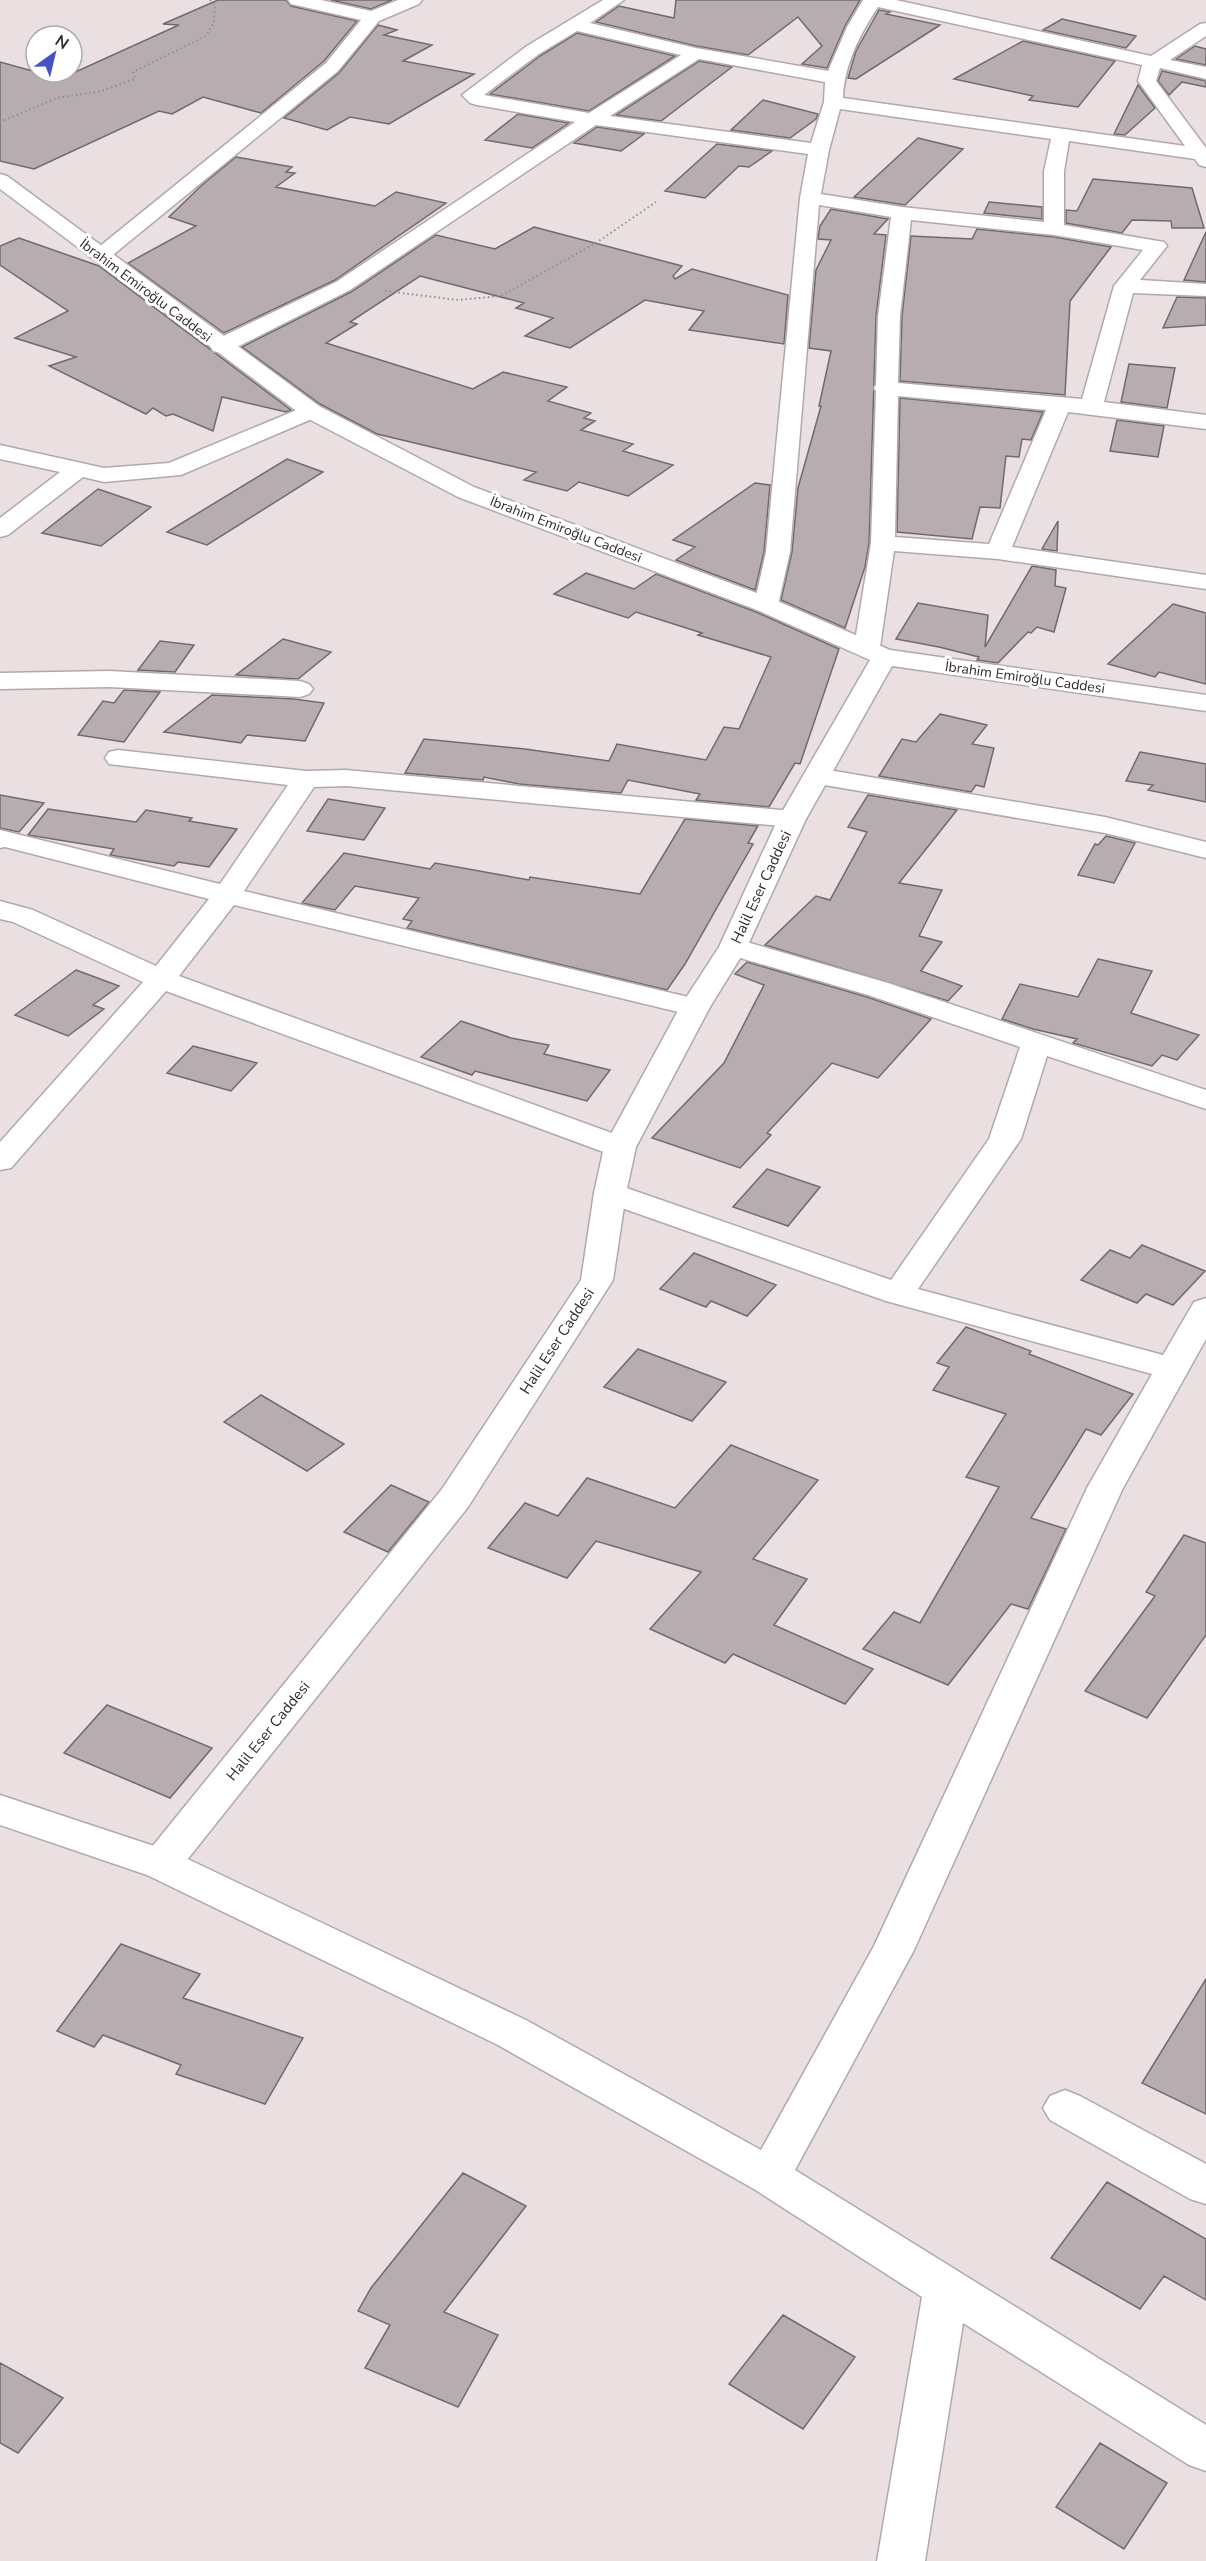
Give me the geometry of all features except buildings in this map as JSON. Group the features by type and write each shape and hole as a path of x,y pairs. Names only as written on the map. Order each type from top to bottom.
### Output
{"street":[{"path":"297,0 373,17"},
{"path":"101,255 332,67 373,17 413,0"},
{"path":"615,0 532,50 471,95 477,99 592,119 819,150"},
{"path":"766,605 778,552 810,198 819,150 833,102 834,78 856,27 873,0 1206,73"},
{"path":"575,25 696,53 834,78"},
{"path":"1203,157 1147,81 1152,63 1206,28"},
{"path":"221,346 343,286 592,119 696,53"},
{"path":"833,102 1061,134 1203,157"},
{"path":"1054,229 1054,171 1061,134"},
{"name":"İbrahim Emiroğlu Caddesi","path":"0,180 310,411 466,492 766,605 875,652 1206,703"},
{"path":"810,198 902,213 1054,229 1157,246 1124,286 1091,407"},
{"path":"875,652 883,543 885,388 889,316 902,213"},
{"path":"1124,286 1206,290"},
{"path":"885,388 1091,407 1206,422"},
{"path":"998,552 1060,404"},
{"path":"0,452 104,474 173,470 310,411"},
{"path":"0,530 79,469"},
{"path":"883,543 998,552 1206,582"},
{"name":"Halil Eser Caddesi","path":"161,1864 455,1498 597,1280 610,1193 620,1148 695,1007 733,947 792,819 817,776 875,652"},
{"path":"0,681 109,679 300,688"},
{"path":"118,758 306,779 346,778 792,819"},
{"path":"817,776 1105,825 1206,850"},
{"path":"0,1161 161,979 228,894 306,779"},
{"path":"0,840 2,838 695,1007"},
{"path":"0,910 22,916 161,979 620,1148"},
{"path":"733,947 878,989 1206,1100"},
{"path":"898,1294 1005,1139 1036,1043"},
{"path":"610,1193 898,1294 1189,1355"},
{"path":"769,2176 893,1950 1105,1488 1189,1355 1206,1310"},
{"path":"0,1810 161,1864 511,2032 769,2176 1206,2450"},
{"path":"1065,2108 1206,2186"},
{"path":"901,2561 945,2288"}],"path":[{"path":"0,122 57,98 101,91 135,79 133,72 146,64 207,35 216,18 215,5 210,0"},
{"path":"343,286 458,300 484,300 501,296 596,243 656,202"}]}
